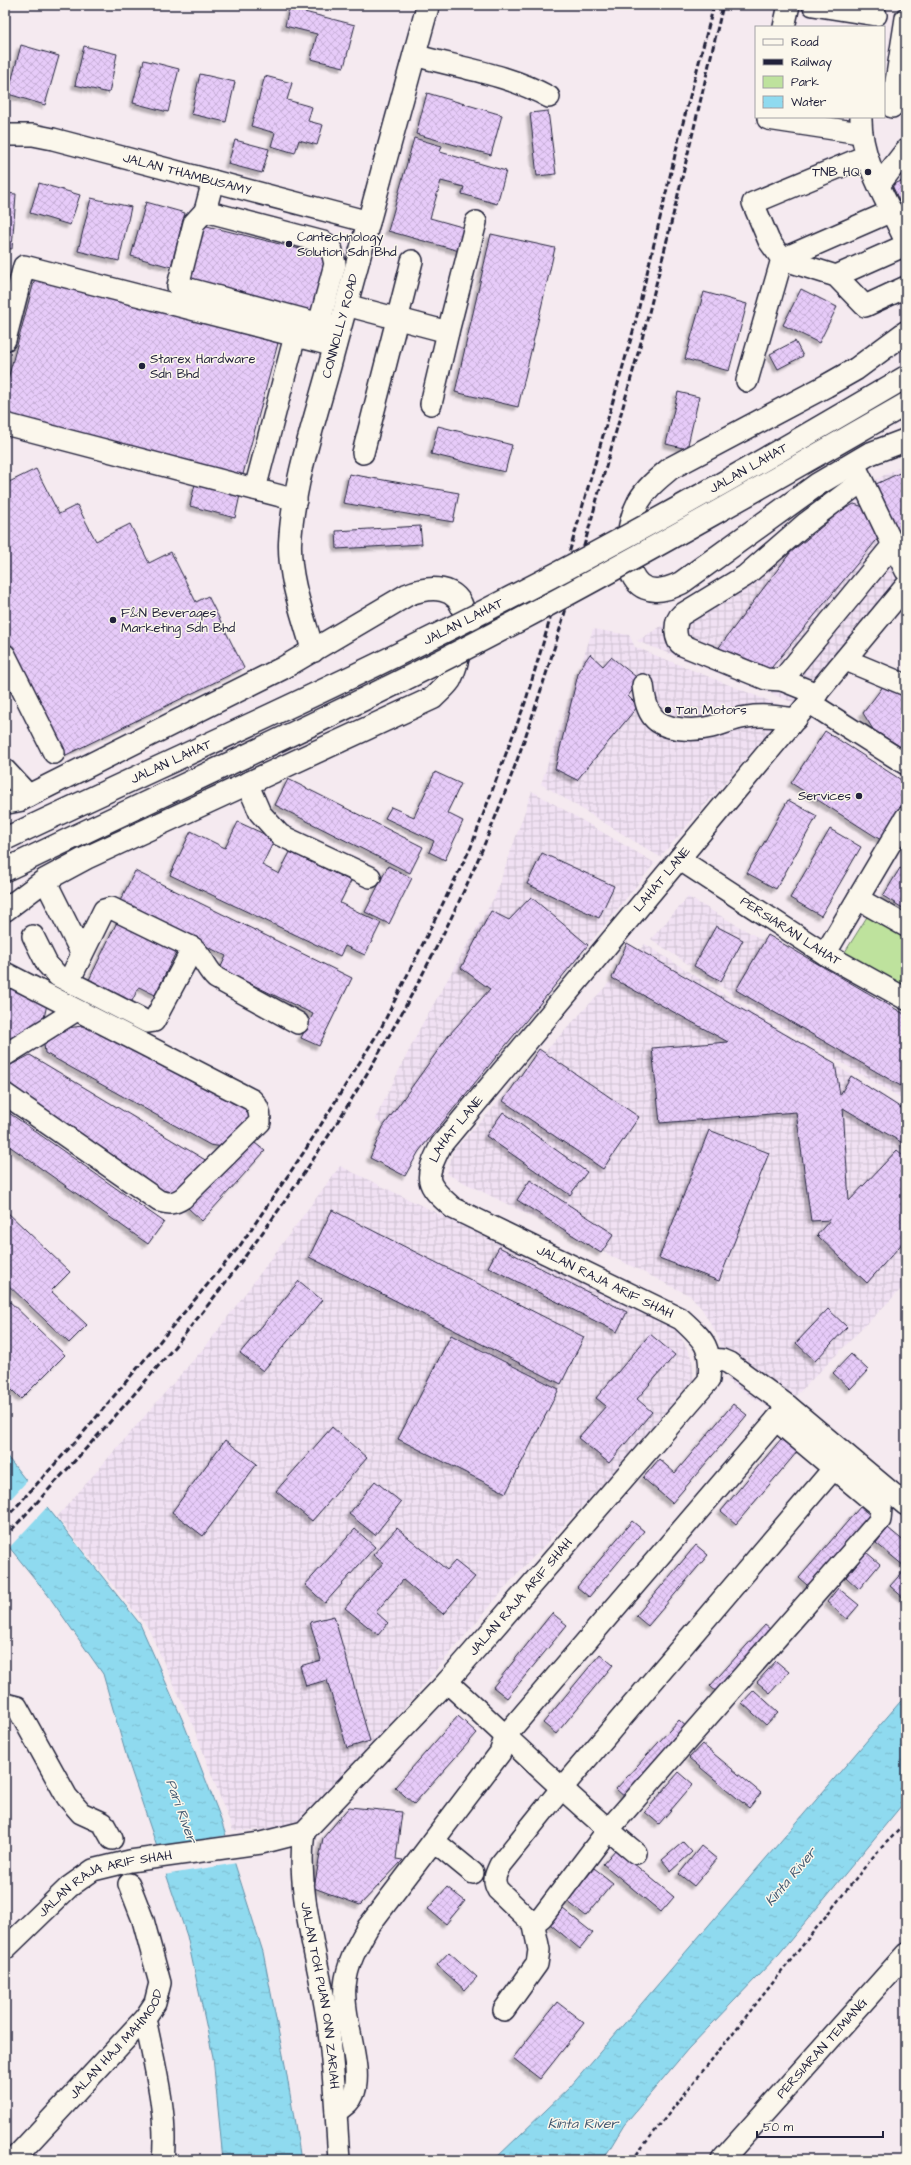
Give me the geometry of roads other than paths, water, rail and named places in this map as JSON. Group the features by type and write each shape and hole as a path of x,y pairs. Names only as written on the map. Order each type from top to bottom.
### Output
{"main road":[{"name":"CONNOLLY ROAD","path":"313,651 292,578 290,544 296,500 331,333 346,305 428,5"},
{"path":"906,332 856,369 671,468 657,480 647,489 633,514 628,557 631,575 636,583 646,588 656,591 668,590 681,583 786,506 858,472 906,440"},
{"name":"JALAN LAHAT","path":"6,838 341,681 503,602 655,520 906,377"},
{"name":"JALAN LAHAT","path":"12,866 384,688 515,622 640,555 906,404"},
{"path":"5,803 20,800 29,796 176,723 313,651 407,595 419,590 430,588 450,592 457,599 464,615 462,638 455,668 445,687 433,698 86,858 45,880 5,910"}],"street":[{"path":"784,26 790,5"},
{"path":"813,5 876,16"},
{"path":"894,108 906,18"},
{"path":"414,55 510,80 537,90 549,97"},
{"path":"768,118 860,125 866,156 906,242"},
{"name":"JALAN THAMBUSAMY","path":"5,135 32,136 53,139 368,222"},
{"path":"879,185 906,150"},
{"path":"866,156 754,203 769,241 782,259 836,276 865,306 906,287"},
{"path":"213,181 205,211 194,223 178,286 331,333"},
{"path":"205,211 323,242 331,247 335,264 331,333"},
{"path":"782,259 892,211"},
{"path":"431,404 476,222"},
{"path":"836,276 906,245"},
{"path":"747,381 782,259"},
{"path":"363,453 412,261"},
{"path":"5,340 24,266 295,336 331,333"},
{"path":"346,305 448,332"},
{"path":"255,489 295,336"},
{"path":"5,424 296,500"},
{"path":"906,571 858,472 805,524 745,576 681,615 677,620 677,638 682,645 766,679 782,680 813,699 906,764"},
{"path":"782,680 893,545"},
{"name":"LAHAT LANE","path":"429,1178 431,1166 441,1145 906,586"},
{"path":"5,655 54,752"},
{"path":"846,660 906,685"},
{"path":"643,685 644,698 652,717 663,724 689,731 711,727 745,717 761,715 796,719"},
{"path":"5,770 29,796"},
{"path":"247,783 260,813 280,835 298,845 370,877"},
{"path":"825,954 906,817"},
{"name":"PERSIARAN LAHAT","path":"679,859 825,954 906,999"},
{"path":"45,880 82,954"},
{"path":"858,899 906,926"},
{"path":"69,981 104,910 111,908 192,948 198,952 211,973 216,978 298,1023"},
{"path":"33,936 50,968 58,976 147,1022 154,1021 192,948"},
{"path":"5,973 75,1011 252,1100 257,1105 260,1113 260,1122 183,1198 176,1203 168,1204 159,1200 5,1094"},
{"path":"5,1054 75,1011"},
{"name":"JALAN RAJA ARIF SHAH","path":"5,1949 69,1887 93,1870 154,1857 261,1843 304,1832 446,1682 709,1380 711,1359 701,1337 681,1319 453,1208 433,1190 429,1178"},
{"path":"533,1921 542,1917 608,1830 880,1520 881,1508 834,1468 782,1413 729,1363 722,1360 711,1359"},
{"path":"782,1413 906,1505"},
{"path":"336,2112 349,2102 355,2088 356,2074 344,2005 348,1970 354,1952 368,1927 500,1753 506,1736 782,1413"},
{"path":"504,2010 537,1964 540,1950 533,1921 498,1890 494,1879 500,1865 561,1789 834,1468"},
{"path":"446,1682 506,1736 561,1789 636,1853"},
{"path":"5,1704 17,1707 67,1797 81,1813 103,1823 112,1839"},
{"name":"JALAN TOH PUAN ONN ZARIAH","path":"304,1832 302,1847 307,1912 328,2023 339,2160"},
{"path":"434,1841 473,1873"},
{"name":"JALAN HAJI MAHMOOD","path":"13,2160 145,2018 159,1994 160,1983 143,1920 129,1884"},
{"name":"PERSIARAN TEMIANG","path":"722,2160 906,1954"},
{"path":"145,2018 161,2104 165,2144 163,2160"}],"water":[{"name":"Pari River","path":"5,1454 140,1624 182,1719 219,1814 263,1952 286,2070 300,2154 299,2160 223,2160 213,2057 187,1936 127,1758 103,1674 48,1595 5,1542"},
{"name":"Kinta River","path":"906,1695 906,1800 779,1954 688,2049 624,2125 603,2160 494,2160 570,2087"}],"railway":[{"path":"5,1519 83,1433 239,1247 304,1152 381,1028 471,847 525,703 544,640 634,328 679,138 714,5"},
{"path":"5,1537 107,1425 156,1368 204,1310 269,1223 330,1134 386,1041 437,946 463,893 509,783 529,727 565,614 646,324 723,5"}],"place":[{"name":"TNB HQ","path":"868,172"},
{"name":"Cantechnology Solution Sdn Bhd","path":"289,244"},
{"name":"Starex Hardware Sdn Bhd","path":"142,366"},
{"name":"F&N Beverages Marketing Sdn Bhd","path":"113,620"},
{"name":"Tan Motors","path":"668,710"},
{"name":"Services","path":"859,796"}]}
